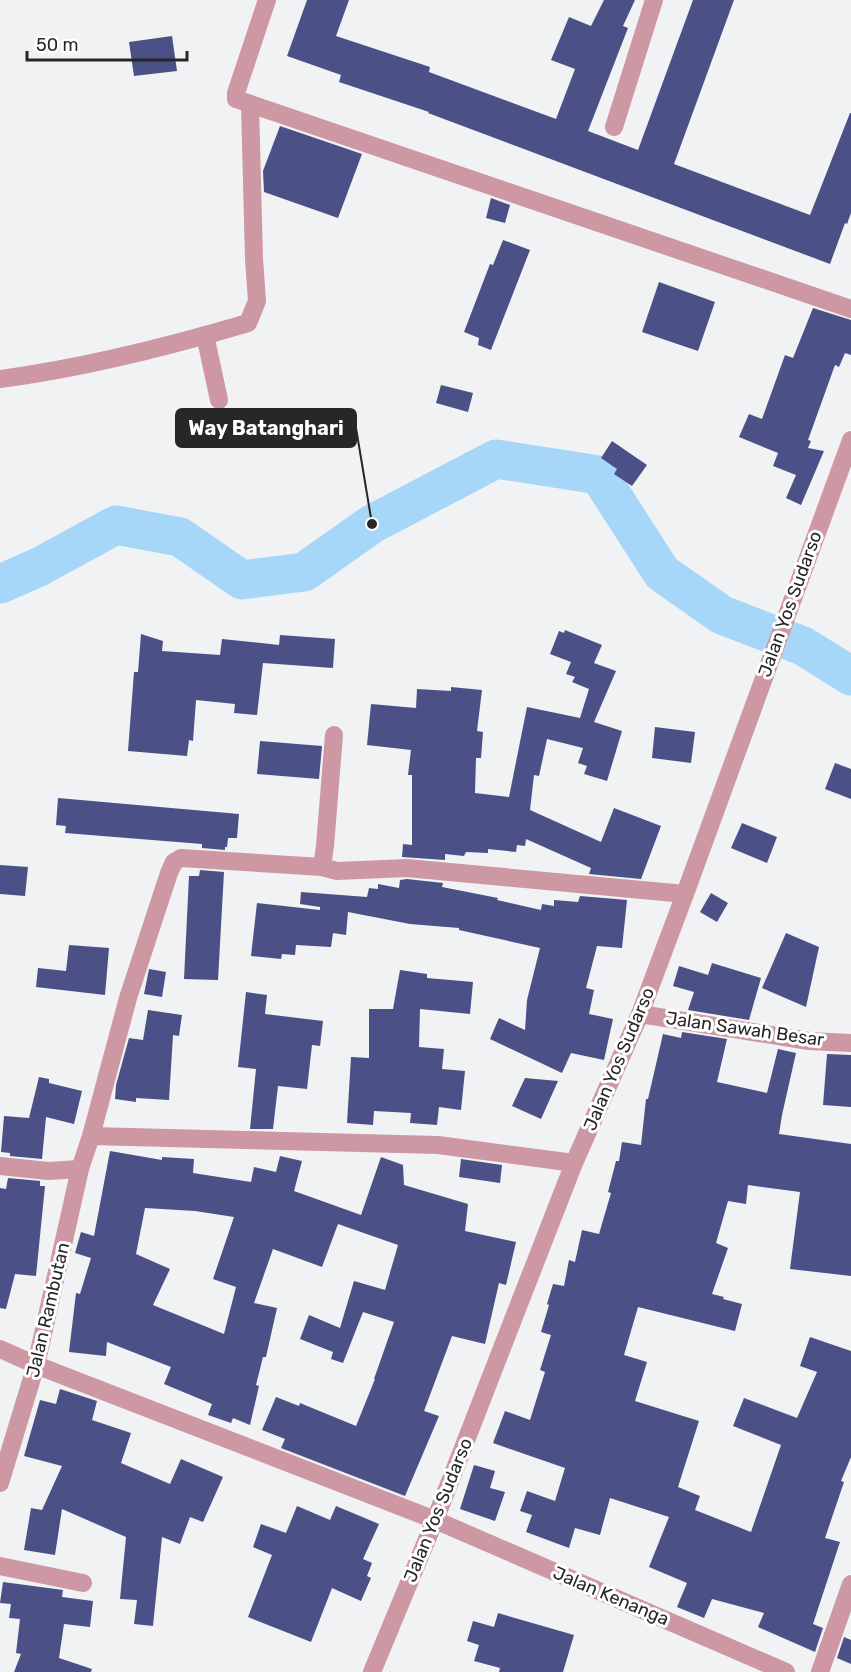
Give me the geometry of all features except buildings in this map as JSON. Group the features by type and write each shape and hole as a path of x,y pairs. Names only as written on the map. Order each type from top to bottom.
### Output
{"street":[{"path":"267,0 236,99 851,309"},
{"path":"614,127 654,0"},
{"path":"0,379 172,345 248,323 256,301 250,104"},
{"path":"205,335 219,400"},
{"name":"Jalan Yos Sudarso","path":"372,1672 435,1520 574,1163 640,1014 851,440"},
{"path":"334,735 322,867 338,871 407,868 685,894"},
{"name":"Jalan Rambutan","path":"0,1483 36,1365 80,1169 128,998 174,862 181,858 322,867"},
{"name":"Jalan Sawah Besar","path":"640,1014 809,1041 851,1043"},
{"path":"91,1136 438,1145 574,1163"},
{"path":"0,1166 48,1171 80,1169"},
{"name":"Jalan Kenanga","path":"0,1349 435,1520 786,1672"},
{"path":"0,1566 83,1582"},
{"path":"820,1672 851,1584"}],"waterway":[{"path":"0,584 39,567 116,525 180,537 242,580 304,572 372,524 496,459 599,475 662,573 722,615 803,646 851,676"}],"place":[{"name":"Way Batanghari","path":"372,524"}]}
